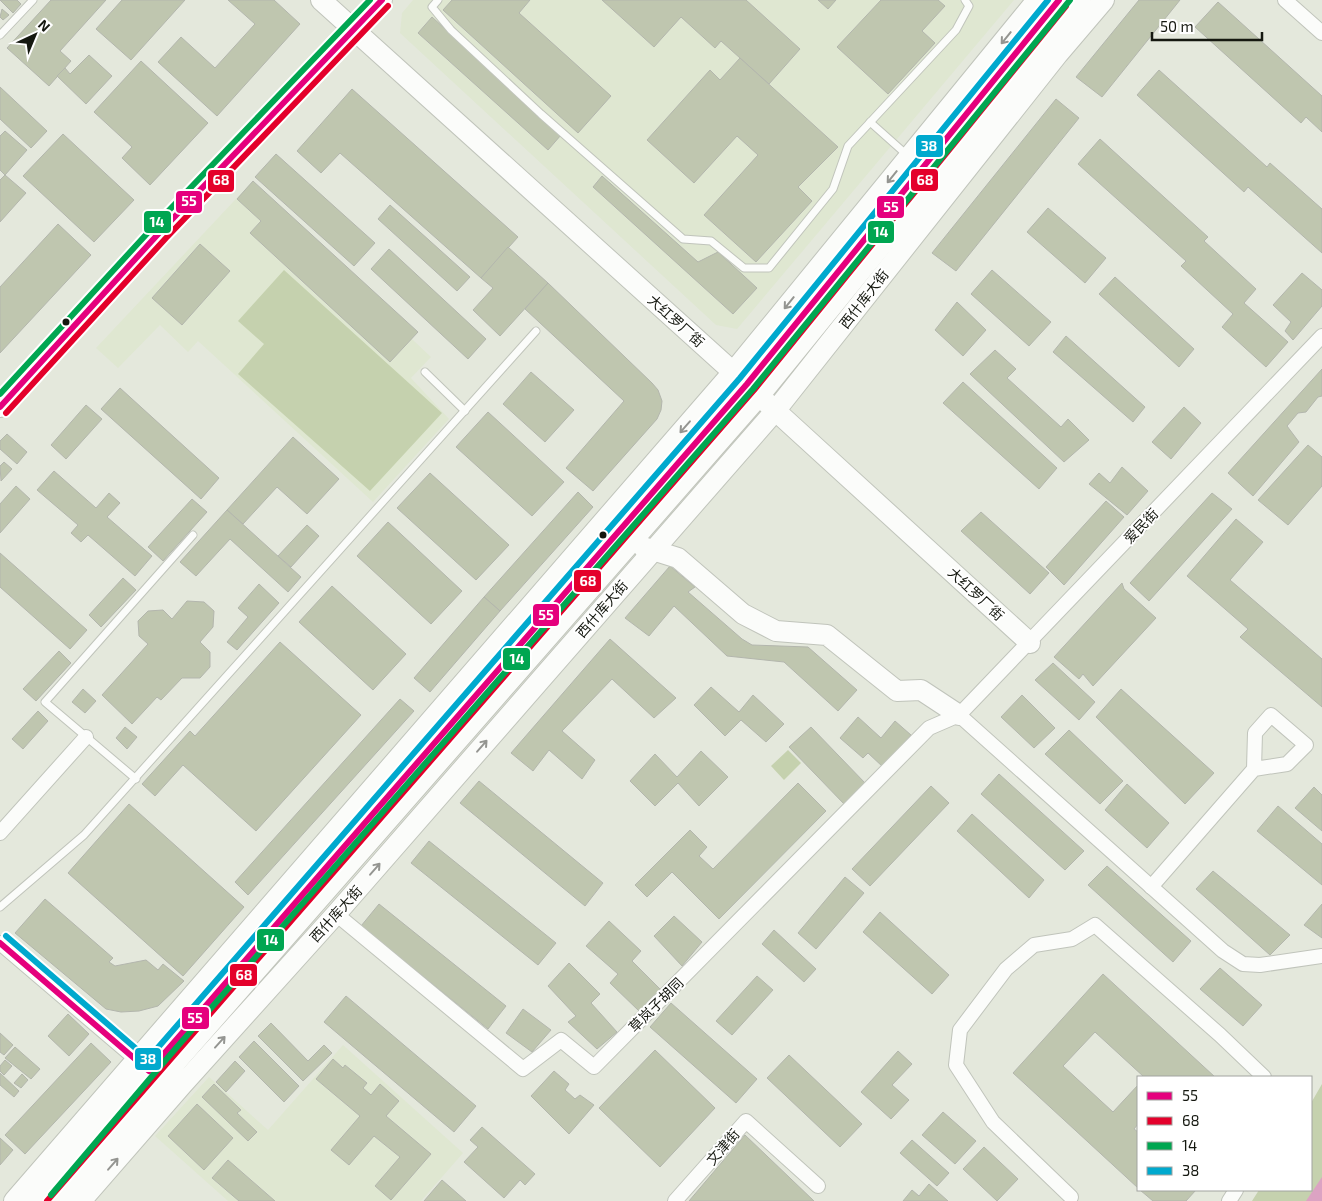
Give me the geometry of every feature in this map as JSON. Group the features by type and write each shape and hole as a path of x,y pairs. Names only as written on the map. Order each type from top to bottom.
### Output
{"street":[{"name":"大红罗厂街","path":"321,0 354,32 776,410 1030,644"},
{"path":"0,407 160,232 354,32 382,0"},
{"name":"西什库大街","path":"58,1201 169,1074 177,1061 631,543 909,157 1037,0"},
{"name":"西什库大街","path":"747,384 1060,0"},
{"name":"西什库大街","path":"14,1201 128,1070 142,1065 165,1050 1081,0"},
{"name":"西什库大街","path":"81,1201 182,1085 336,914 776,410 1052,62 1104,0"},
{"path":"1285,0 1322,33"},
{"name":"爱民街","path":"959,714 1030,644 1322,336"},
{"path":"631,543 678,558 743,614 776,631 827,635 897,691 921,690 959,714 1223,951 1243,964 1280,964 1322,956"},
{"name":"草岚子胡同","path":"336,914 523,1069 561,1040 594,1067 929,728 959,714"},
{"path":"0,833 86,736"},
{"path":"1151,887 1254,769"},
{"path":"1072,1200 993,1122 956,1065 960,1030 1006,969 1034,945 1072,939 1095,925 1220,1035 1263,1076"},
{"path":"0,943 142,1065"},
{"name":"西什库大街","path":"35,1201 142,1065"},
{"name":"文津街","path":"675,1201 746,1121 818,1186"}],"lane":[{"path":"0,35 34,0"},
{"path":"438,0 432,7 451,30 556,127 683,239 711,241 744,268 769,268 833,189 848,146 956,30 969,6 965,0"},
{"path":"870,122 909,157"},
{"path":"0,907 84,835 536,331"},
{"path":"425,372 465,411"},
{"path":"136,779 45,702 193,536"}],"shaded area":[{"path":"413,0 1014,0 737,329 716,325 400,33 402,13"},
{"path":"249,185 431,357 411,378 449,419 373,502 198,341 188,352 160,325 118,368 96,348"},
{"path":"284,270 442,413 370,491 238,374 264,344 238,321"},
{"path":"788,750 801,763 784,780 771,766"},
{"path":"343,1045 463,1153 421,1201 228,1201 155,1136 209,1077 268,1130"},
{"path":"1322,1084 1322,1201 1252,1201 1258,1191 1312,1191 1312,1101"},
{"path":"1322,1177 1322,1201 1306,1201"}],"building":[{"path":"0,0 17,0 21,4 13,13"},
{"path":"51,0 106,0 60,51 71,61 49,86 7,48"},
{"path":"122,0 185,0 131,60 96,29"},
{"path":"228,0 274,0 300,24 217,116 158,62 181,37 215,68 255,24"},
{"path":"452,0 530,0 519,13 611,96 578,133 443,10"},
{"path":"602,0 746,0 800,49 769,84 721,41 715,48 681,17 654,47"},
{"path":"818,0 836,0 828,9"},
{"path":"881,0 938,0 945,6 922,31 935,43 888,94 837,47"},
{"path":"1139,0 1180,0 1102,97 1076,77"},
{"path":"1218,2 1322,96 1322,132 1306,117 1301,123 1195,27"},
{"path":"2,9 9,15 3,20 0,17"},
{"path":"432,17 561,135 548,150 418,33"},
{"path":"89,55 112,76 86,104 57,76 65,68 70,74"},
{"path":"740,58 838,147 798,187 812,201 756,262 704,215 758,155 737,136 694,183 647,140 710,70 720,80"},
{"path":"141,61 208,123 150,185 122,158 132,147 94,112"},
{"path":"1159,70 1267,167 1270,163 1322,209 1322,253 1248,187 1244,192 1137,95"},
{"path":"0,87 47,131 31,148 0,119"},
{"path":"352,89 518,237 481,278 340,153 321,173 297,151"},
{"path":"1056,99 1079,118 956,271 932,253"},
{"path":"5,131 27,150 5,175 0,170 0,136"},
{"path":"63,134 134,200 94,242 23,176"},
{"path":"1100,139 1208,237 1204,241 1256,289 1244,303 1288,342 1266,367 1222,327 1233,314 1181,266 1186,261 1078,164"},
{"path":"276,154 375,243 354,266 255,177"},
{"path":"5,175 26,193 0,222 0,180"},
{"path":"602,176 698,262 718,252 757,288 733,314 593,187"},
{"path":"253,181 418,332 390,362 250,233 261,221 237,199"},
{"path":"390,205 470,277 457,291 378,219"},
{"path":"1048,208 1106,258 1085,283 1027,232"},
{"path":"58,224 91,255 0,353 0,287"},
{"path":"200,244 230,271 182,325 152,298"},
{"path":"508,247 548,283 500,336 473,310 493,288 481,278"},
{"path":"389,249 486,339 468,359 371,269"},
{"path":"992,270 1051,322 1029,346 971,294"},
{"path":"1302,273 1322,290 1322,306 1293,340 1285,331 1291,322 1273,305"},
{"path":"1115,277 1194,349 1179,367 1099,294"},
{"path":"548,283 652,383 658,390 662,401 657,419 593,491 566,468 624,401 525,309"},
{"path":"957,302 986,330 963,356 935,330"},
{"path":"1066,336 1145,407 1133,422 1053,352"},
{"path":"995,350 1016,369 1007,378 1061,427 1068,419 1089,440 1064,462 970,374"},
{"path":"1322,369 1322,396 1318,397 1306,412 1298,413 1287,426 1299,442 1253,496 1228,473"},
{"path":"531,372 574,410 545,442 503,404"},
{"path":"963,382 1057,468 1039,489 943,403"},
{"path":"120,388 219,478 201,499 101,409"},
{"path":"86,405 102,419 66,459 51,445"},
{"path":"1184,407 1201,423 1171,459 1152,442"},
{"path":"488,412 564,482 532,516 456,447"},
{"path":"7,434 27,452 17,464 0,449 0,441"},
{"path":"293,437 339,479 307,514 277,487 243,524 227,510"},
{"path":"1308,445 1322,457 1322,486 1288,525 1258,500"},
{"path":"4,462 12,469 1,481 0,466"},
{"path":"1122,467 1148,491 1127,515 1089,484 1099,473 1110,483"},
{"path":"54,471 96,508 109,493 120,503 107,517 152,556 135,576 88,535 81,542 71,533 78,525 37,490"},
{"path":"430,473 509,545 476,580 397,508"},
{"path":"16,486 30,499 0,533 0,504"},
{"path":"578,492 593,507 500,611 484,597"},
{"path":"1212,493 1232,509 1149,601 1130,583"},
{"path":"192,499 207,512 163,561 148,547"},
{"path":"1106,501 1124,517 1064,585 1046,567"},
{"path":"227,510 301,577 288,592 230,539 196,576 180,562"},
{"path":"981,512 1049,573 1030,594 961,531"},
{"path":"1236,519 1263,542 1230,580 1322,659 1322,707 1240,637 1248,629 1187,576"},
{"path":"388,522 462,591 431,624 357,556"},
{"path":"307,525 319,536 291,567 278,556"},
{"path":"0,553 87,630 70,649 0,587"},
{"path":"670,566 695,587 688,592 742,639 752,645 808,647 857,690 838,711 784,662 727,656 674,606 649,636 625,618"},
{"path":"123,578 136,590 101,627 89,615"},
{"path":"1122,583 1124,589 1156,618 1093,686 1083,674 1079,679 1054,657"},
{"path":"259,584 279,603 237,650 227,642 248,617 238,608"},
{"path":"332,586 406,654 373,690 299,622"},
{"path":"484,597 500,611 430,692 414,678"},
{"path":"187,601 204,602 214,611 213,627 200,642 210,652 210,667 200,678 182,678 161,700 157,697 132,724 102,695 148,644 139,636 138,621 148,611 163,610 172,619"},
{"path":"610,639 676,698 654,718 612,679 562,731 595,760 582,779 549,750 533,771 511,753"},
{"path":"280,642 361,715 256,831 183,765 155,796 142,784 190,731 195,736"},
{"path":"59,651 71,663 36,701 23,689"},
{"path":"1053,663 1095,702 1079,720 1035,680"},
{"path":"711,687 739,712 753,695 784,724 766,742 741,720 725,736 694,705"},
{"path":"83,689 96,701 85,713 72,702"},
{"path":"1121,689 1214,773 1185,804 1096,717"},
{"path":"1022,695 1055,728 1034,748 1001,717"},
{"path":"400,699 414,711 248,895 235,882"},
{"path":"38,711 48,721 23,749 12,739"},
{"path":"858,717 881,738 895,721 911,735 883,767 868,753 863,758 840,738"},
{"path":"125,727 137,737 127,749 116,738"},
{"path":"811,727 866,784 845,805 789,747"},
{"path":"1069,730 1123,781 1100,804 1045,754"},
{"path":"701,751 728,777 699,806 678,783 655,806 630,781 655,754 677,777"},
{"path":"999,774 1084,851 1065,870 981,794"},
{"path":"479,781 603,883 585,906 460,803"},
{"path":"798,783 826,811 719,919 672,872 647,897 635,885 690,830 707,847 699,856 713,869"},
{"path":"1127,784 1169,823 1147,848 1105,810"},
{"path":"931,786 949,803 870,886 852,869"},
{"path":"1314,787 1322,795 1322,831 1295,808"},
{"path":"129,804 244,907 183,976 68,873"},
{"path":"1278,806 1322,844 1322,885 1257,831"},
{"path":"972,814 1044,880 1029,898 957,831"},
{"path":"429,841 556,943 538,965 411,863"},
{"path":"1107,866 1191,941 1173,962 1088,885"},
{"path":"1213,871 1290,935 1270,955 1196,889"},
{"path":"845,877 864,893 816,949 798,933"},
{"path":"45,899 113,958 109,962 115,966 146,960 158,970 163,964 184,981 158,1006 139,1011 121,1012 106,1009 15,933"},
{"path":"379,904 506,1006 488,1029 361,926"},
{"path":"1322,904 1322,938 1304,925"},
{"path":"880,912 949,975 932,994 863,932"},
{"path":"674,916 702,942 682,966 654,936"},
{"path":"609,921 641,951 632,961 661,990 639,1011 610,983 618,974 586,946"},
{"path":"774,930 816,969 804,982 762,944"},
{"path":"569,963 600,994 591,1003 617,1032 597,1049 568,1022 576,1016 548,986"},
{"path":"1220,968 1262,1005 1243,1026 1200,989"},
{"path":"1103,974 1214,1076 1143,1076 1095,1032 1063,1066 1113,1112 1137,1086 1137,1125 1134,1129 1137,1131 1137,1187 1013,1073"},
{"path":"757,976 773,990 732,1035 716,1021"},
{"path":"346,996 476,1106 454,1132 324,1022"},
{"path":"671,1003 757,1079 736,1103 650,1027"},
{"path":"523,1009 551,1030 532,1052 506,1033"},
{"path":"68,1014 89,1034 69,1056 48,1036"},
{"path":"271,1023 308,1061 324,1045 332,1053 303,1081 258,1036"},
{"path":"0,1033 13,1045 4,1055 0,1052"},
{"path":"254,1041 299,1086 284,1102 239,1057"},
{"path":"91,1043 111,1062 25,1154 5,1135"},
{"path":"15,1047 40,1069 31,1079 5,1058"},
{"path":"655,1050 715,1108 660,1167 599,1108"},
{"path":"898,1051 912,1064 892,1085 909,1100 891,1119 861,1092"},
{"path":"789,1055 862,1124 840,1147 767,1078"},
{"path":"333,1059 343,1068 345,1065 367,1083 363,1088 371,1095 380,1084 399,1101 386,1116 431,1154 391,1200 375,1186 400,1157 374,1136 349,1165 331,1150 360,1116 316,1079"},
{"path":"5,1060 12,1066 4,1075 0,1071 0,1066"},
{"path":"235,1061 245,1071 226,1092 216,1082"},
{"path":"554,1071 569,1084 565,1090 575,1099 580,1095 594,1105 569,1134 531,1096"},
{"path":"0,1073 19,1091 14,1097 0,1085"},
{"path":"22,1074 28,1080 21,1088 14,1083"},
{"path":"214,1084 241,1110 237,1113 257,1132 248,1141 202,1097"},
{"path":"197,1104 233,1138 204,1170 168,1136"},
{"path":"943,1112 976,1141 955,1164 922,1135"},
{"path":"482,1127 535,1174 525,1185 520,1180 504,1198 464,1162 478,1147 470,1140"},
{"path":"745,1135 814,1201 689,1201"},
{"path":"0,1138 13,1150 0,1165"},
{"path":"912,1140 949,1173 937,1186 900,1153"},
{"path":"984,1147 1018,1179 997,1201 963,1169"},
{"path":"228,1160 275,1201 239,1201 212,1178"},
{"path":"442,1180 466,1201 424,1201"},
{"path":"929,1184 948,1201 903,1201 912,1190 919,1196"},
{"path":"1141,1191 1195,1191 1186,1201 1153,1201"}],"transit line":[{"name":"14","path":"0,394 154,226 370,0"},
{"name":"55","path":"0,407 160,232 382,0"},
{"name":"38","path":"6,936 148,1059 740,378 1048,0"},
{"name":"55","path":"0,943 149,1071 747,384 1059,0"},
{"name":"14","path":"51,1195 170,1055 753,389 1070,0"},
{"name":"68","path":"6,413 166,238 388,6"},
{"name":"68","path":"47,1201 754,390 1066,6"}]}
